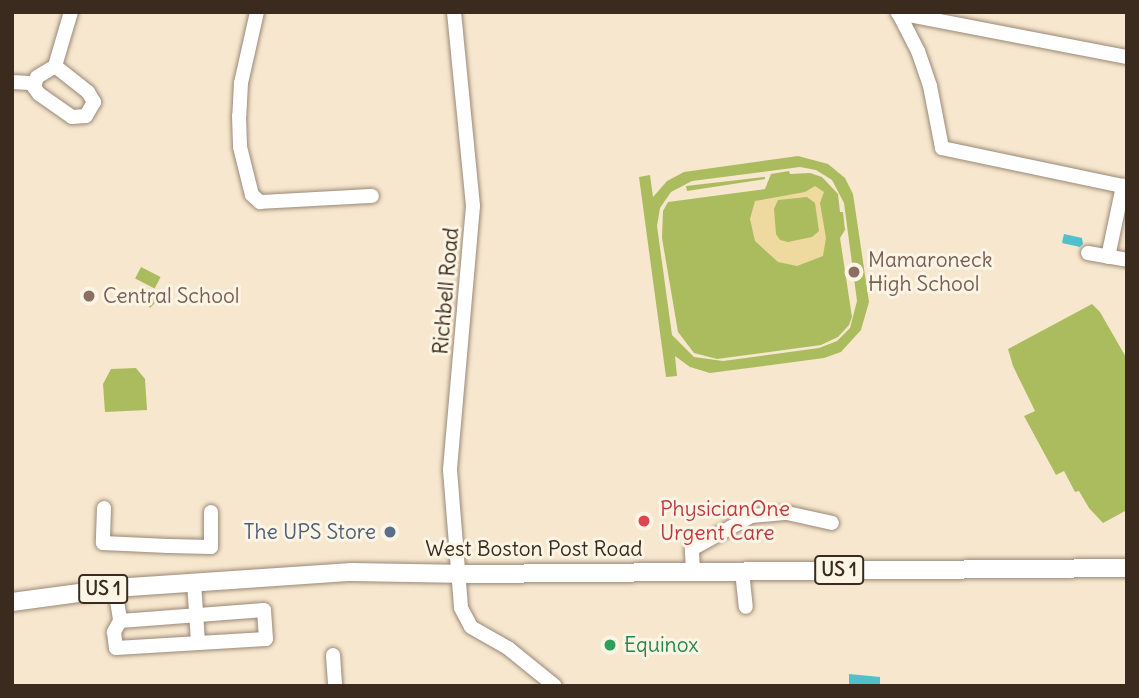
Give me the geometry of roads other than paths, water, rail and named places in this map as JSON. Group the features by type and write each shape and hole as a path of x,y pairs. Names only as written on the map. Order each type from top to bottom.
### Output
{"main road":[{"name":"West Boston Post Road","path":"194,582 351,572 1127,568"},
{"name":"US 1","path":"12,602 115,588 194,582"}],"street":[{"path":"34,83 37,77 55,66 71,12"},
{"path":"257,12 241,83 239,116 240,146 252,195 260,202 372,196"},
{"name":"Richbell Road","path":"454,12 473,206 450,470 454,489 461,608 471,628 508,648 555,686"},
{"path":"898,13 1127,57"},
{"path":"898,13 918,51 930,86 942,148 1125,186 1108,257"},
{"path":"34,83 39,94 72,117 86,116 94,102 88,92 55,66"},
{"path":"12,82 34,83"},
{"path":"1088,253 1127,260"},
{"path":"104,508 103,543 211,547 211,512"},
{"path":"693,571 692,550 751,516 787,513 832,523"},
{"path":"743,571 746,607"},
{"path":"194,582 198,643"},
{"path":"115,588 120,621 114,632 116,648 266,639 264,610 120,621"},
{"path":"333,655 335,686"}],"water":[{"path":"1064,234 1082,238 1083,244 1080,247 1062,243"},
{"path":"849,674 880,677 880,686 849,686"}],"place":[{"name":"Mamaroneck High School","path":"854,272"},
{"name":"Central School","path":"89,296"},
{"name":"PhysicianOne Urgent Care","path":"644,521"},
{"name":"The UPS Store","path":"390,532"},
{"name":"Equinox","path":"610,645"}]}
